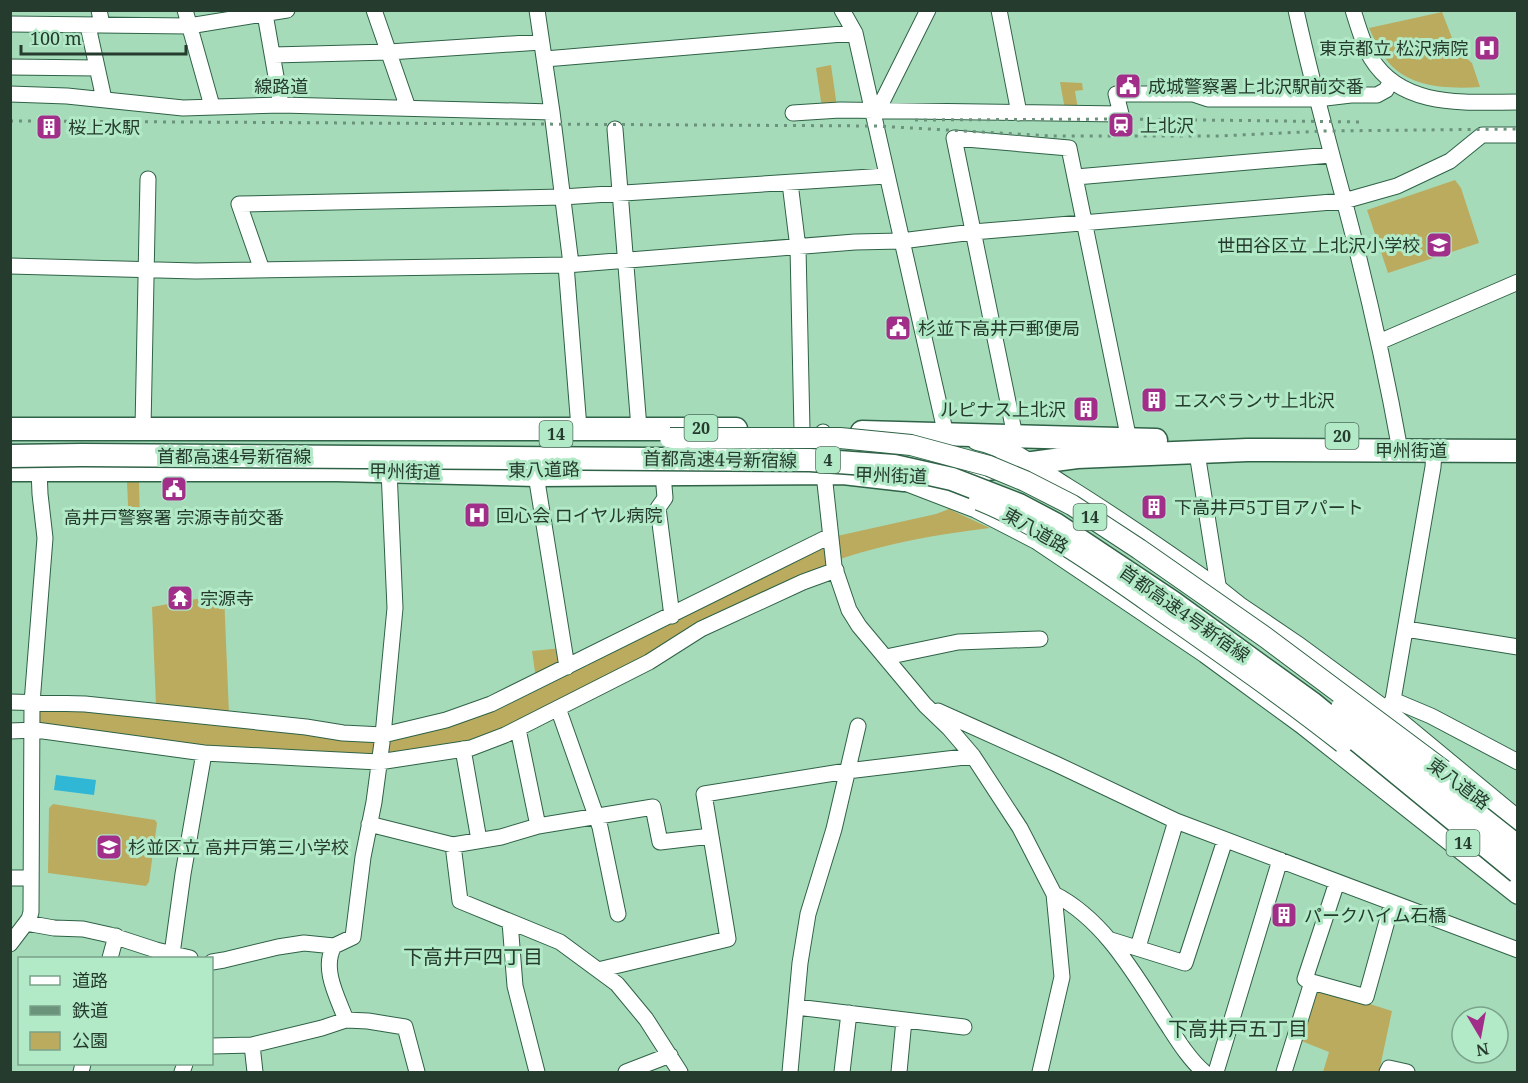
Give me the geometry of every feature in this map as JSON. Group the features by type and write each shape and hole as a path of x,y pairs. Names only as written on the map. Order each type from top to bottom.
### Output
{"highway":[{"name":"甲州街道","path":"10,429 639,428 1129,440 1277,435 1399,443 1434,450 1518,451"},
{"name":"甲州街道","path":"10,470 389,470 536,475 667,470 843,473 904,480 1077,457 1518,438"},
{"name":"首都高速4号新宿線","path":"10,443 774,445 860,447 895,451 935,460 993,478 1026,492 1105,539 1321,692 1518,847"},
{"name":"首都高速4号新宿線","path":"10,456 810,460 894,466 952,479 998,495 1055,524 1172,603 1313,704 1518,872"}],"main road":[{"name":"東八道路","path":"443,429 670,438 840,438 911,445 989,466 1072,505 1139,549 1265,638 1518,827"},
{"name":"14","path":"953,436 1000,446 1220,591 1239,608 1389,705 1518,822"},
{"path":"1066,488 1077,457"},
{"name":"東八道路","path":"445,472 667,470 795,466 863,470 935,482 1027,523 1137,594 1317,722 1409,795 1518,893"},
{"name":"14","path":"904,480 977,508 1037,539 1206,653 1303,724 1518,893"},
{"path":"1206,653 1239,608"}],"street":[{"path":"185,10 212,106"},
{"path":"10,24 96,20 189,26 287,10"},
{"path":"374,10 408,108"},
{"path":"537,10 562,197 579,428"},
{"path":"842,10 855,33 901,241 953,436"},
{"path":"873,112 884,100 928,10"},
{"path":"999,10 1019,113"},
{"path":"1296,10 1379,342 1399,443"},
{"path":"1353,10 1371,57 1391,81 1413,94 1433,100 1518,102"},
{"path":"265,14 281,105"},
{"path":"96,20 97,68 104,99"},
{"path":"544,59 855,33"},
{"path":"273,55 388,52 541,42"},
{"path":"10,67 97,68"},
{"path":"793,113 840,110 1121,114 1116,94 1193,94 1208,99 1317,99 1377,95 1386,90 1391,81"},
{"name":"線路道","path":"10,94 104,99 183,108 281,105 552,112"},
{"path":"615,129 639,428"},
{"path":"10,266 145,270 262,270 568,264 855,242 901,241 973,232 1344,201 1397,186 1450,161 1482,135 1518,135"},
{"path":"1015,436 954,138 1069,148 1129,440"},
{"path":"1076,177 1331,155"},
{"path":"262,270 239,204 562,197 886,176"},
{"path":"143,428 148,179"},
{"path":"790,183 798,248 812,431 825,474 830,536 836,570 849,610 859,627 972,756 1020,828 1054,894 1062,977 1040,1072"},
{"path":"1379,342 1518,282"},
{"path":"1434,450 1406,629 1389,705 1431,716 1518,762"},
{"path":"1197,453 1220,591"},
{"path":"10,944 26,923 31,912 32,702 45,538 39,469"},
{"path":"213,962 278,947 304,944 334,946 353,937 363,857 383,735 395,608 389,470"},
{"path":"667,470 664,498 658,508 672,616"},
{"path":"536,475 567,667"},
{"path":"10,702 107,706 343,733 383,735 446,720 491,704 830,536"},
{"path":"10,731 31,730 204,753 379,762 463,749 518,729 649,662 701,629 803,582 836,570"},
{"path":"1406,629 1518,647"},
{"path":"886,657 958,642 1040,639"},
{"path":"925,705 1176,820 1518,950"},
{"path":"558,708 597,816 618,914"},
{"path":"790,1072 800,963 808,914 834,829 858,726"},
{"path":"518,729 538,826"},
{"path":"463,749 479,840"},
{"path":"172,954 204,753"},
{"path":"598,970 729,939 704,794 847,771 972,756"},
{"path":"369,824 453,845 501,837 538,826 652,807 660,842 711,836"},
{"path":"1138,947 1176,820"},
{"path":"1111,940 1185,963 1225,840"},
{"path":"453,845 460,901 560,942 617,984 633,1002 680,1072"},
{"path":"1216,1072 1281,861"},
{"path":"10,878 31,878"},
{"path":"1337,882 1305,979 1312,982 1366,997 1392,903"},
{"path":"1054,894 1066,900 1111,940 1178,1041 1204,1072"},
{"path":"510,922 515,986 537,1072"},
{"path":"26,923 54,928 83,929 116,936 186,957"},
{"path":"110,957 116,936"},
{"path":"334,946 329,956 329,969 346,1020"},
{"path":"1284,1072 1312,982"},
{"path":"796,1007 964,1027"},
{"path":"842,1072 849,1014"},
{"path":"213,1046 252,1045 346,1020 368,1021 405,1027 417,1072"},
{"path":"899,1072 904,1020"},
{"path":"252,1045 255,1072"},
{"path":"626,1072 670,1055"},
{"path":"1387,1072 1389,1068 1407,1072"}],"green space":[{"path":"1442,12 1459,52 1472,63 1480,87 1441,87 1416,81 1404,75 1385,58 1369,28"},
{"path":"831,65 837,107 822,108 816,68"},
{"path":"1060,82 1082,83 1083,90 1075,91 1078,110 1065,110"},
{"path":"1455,180 1461,188 1479,243 1388,273 1367,210"},
{"path":"139,481 140,526 129,527 127,482"},
{"path":"949,509 990,528 914,540 840,559 837,536 936,514"},
{"path":"824,544 826,566 585,690 473,742 384,760 388,737 465,718"},
{"path":"224,594 229,714 156,706 152,607"},
{"path":"562,648 565,665 536,679 532,651"},
{"path":"37,707 383,735 379,762 300,758 36,724"},
{"path":"53,804 155,820 157,823 149,882 146,886 48,873 49,808"},
{"path":"1313,986 1392,1011 1379,1072 1323,1072 1329,1052 1299,1040"}],"water":[{"path":"56,775 96,780 94,795 54,790"}],"railway":[{"path":"915,120 1118,119 1365,122"},
{"path":"10,121 876,126 1053,136 1218,136 1325,131 1518,129"}],"place":[{"name":"東京都立 松沢病院","path":"1487,48"},
{"name":"成城警察署上北沢駅前交番","path":"1128,86"},
{"name":"上北沢","path":"1121,125"},
{"name":"桜上水駅","path":"49,127"},
{"name":"世田谷区立 上北沢小学校","path":"1439,245"},
{"name":"杉並下高井戸郵便局","path":"898,328"},
{"name":"エスペランサ上北沢","path":"1154,400"},
{"name":"ルピナス上北沢","path":"1086,409"},
{"name":"高井戸警察署 宗源寺前交番","path":"174,489"},
{"name":"下高井戸5丁目アパート","path":"1154,507"},
{"name":"回心会 ロイヤル病院","path":"477,515"},
{"name":"宗源寺","path":"180,598"},
{"name":"杉並区立 高井戸第三小学校","path":"109,847"},
{"name":"パークハイム石橋","path":"1284,915"}],"district":[{"name":"下高井戸四丁目","path":"473,956"},
{"name":"下高井戸五丁目","path":"1238,1028"}]}
